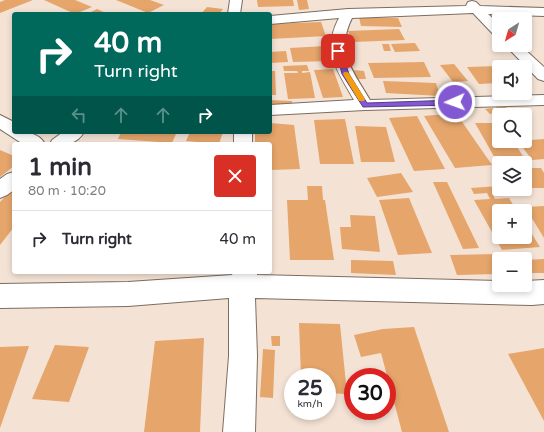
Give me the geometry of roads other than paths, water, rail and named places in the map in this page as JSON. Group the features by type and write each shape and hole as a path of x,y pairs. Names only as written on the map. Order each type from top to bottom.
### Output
{"street":[{"path":"234,12 236,0"},
{"path":"272,20 348,13 443,9 472,5 544,12"},
{"path":"472,5 492,25"},
{"path":"348,13 338,36 338,51 346,74 365,105"},
{"path":"519,52 544,76"},
{"path":"272,110 365,105 544,100"},
{"path":"0,121 12,129"},
{"path":"20,134 33,142"},
{"path":"62,142 72,134"},
{"path":"0,190 12,181"},
{"path":"0,296 128,294 243,279 532,293 544,292"},
{"path":"239,432 243,356 243,279"}]}
